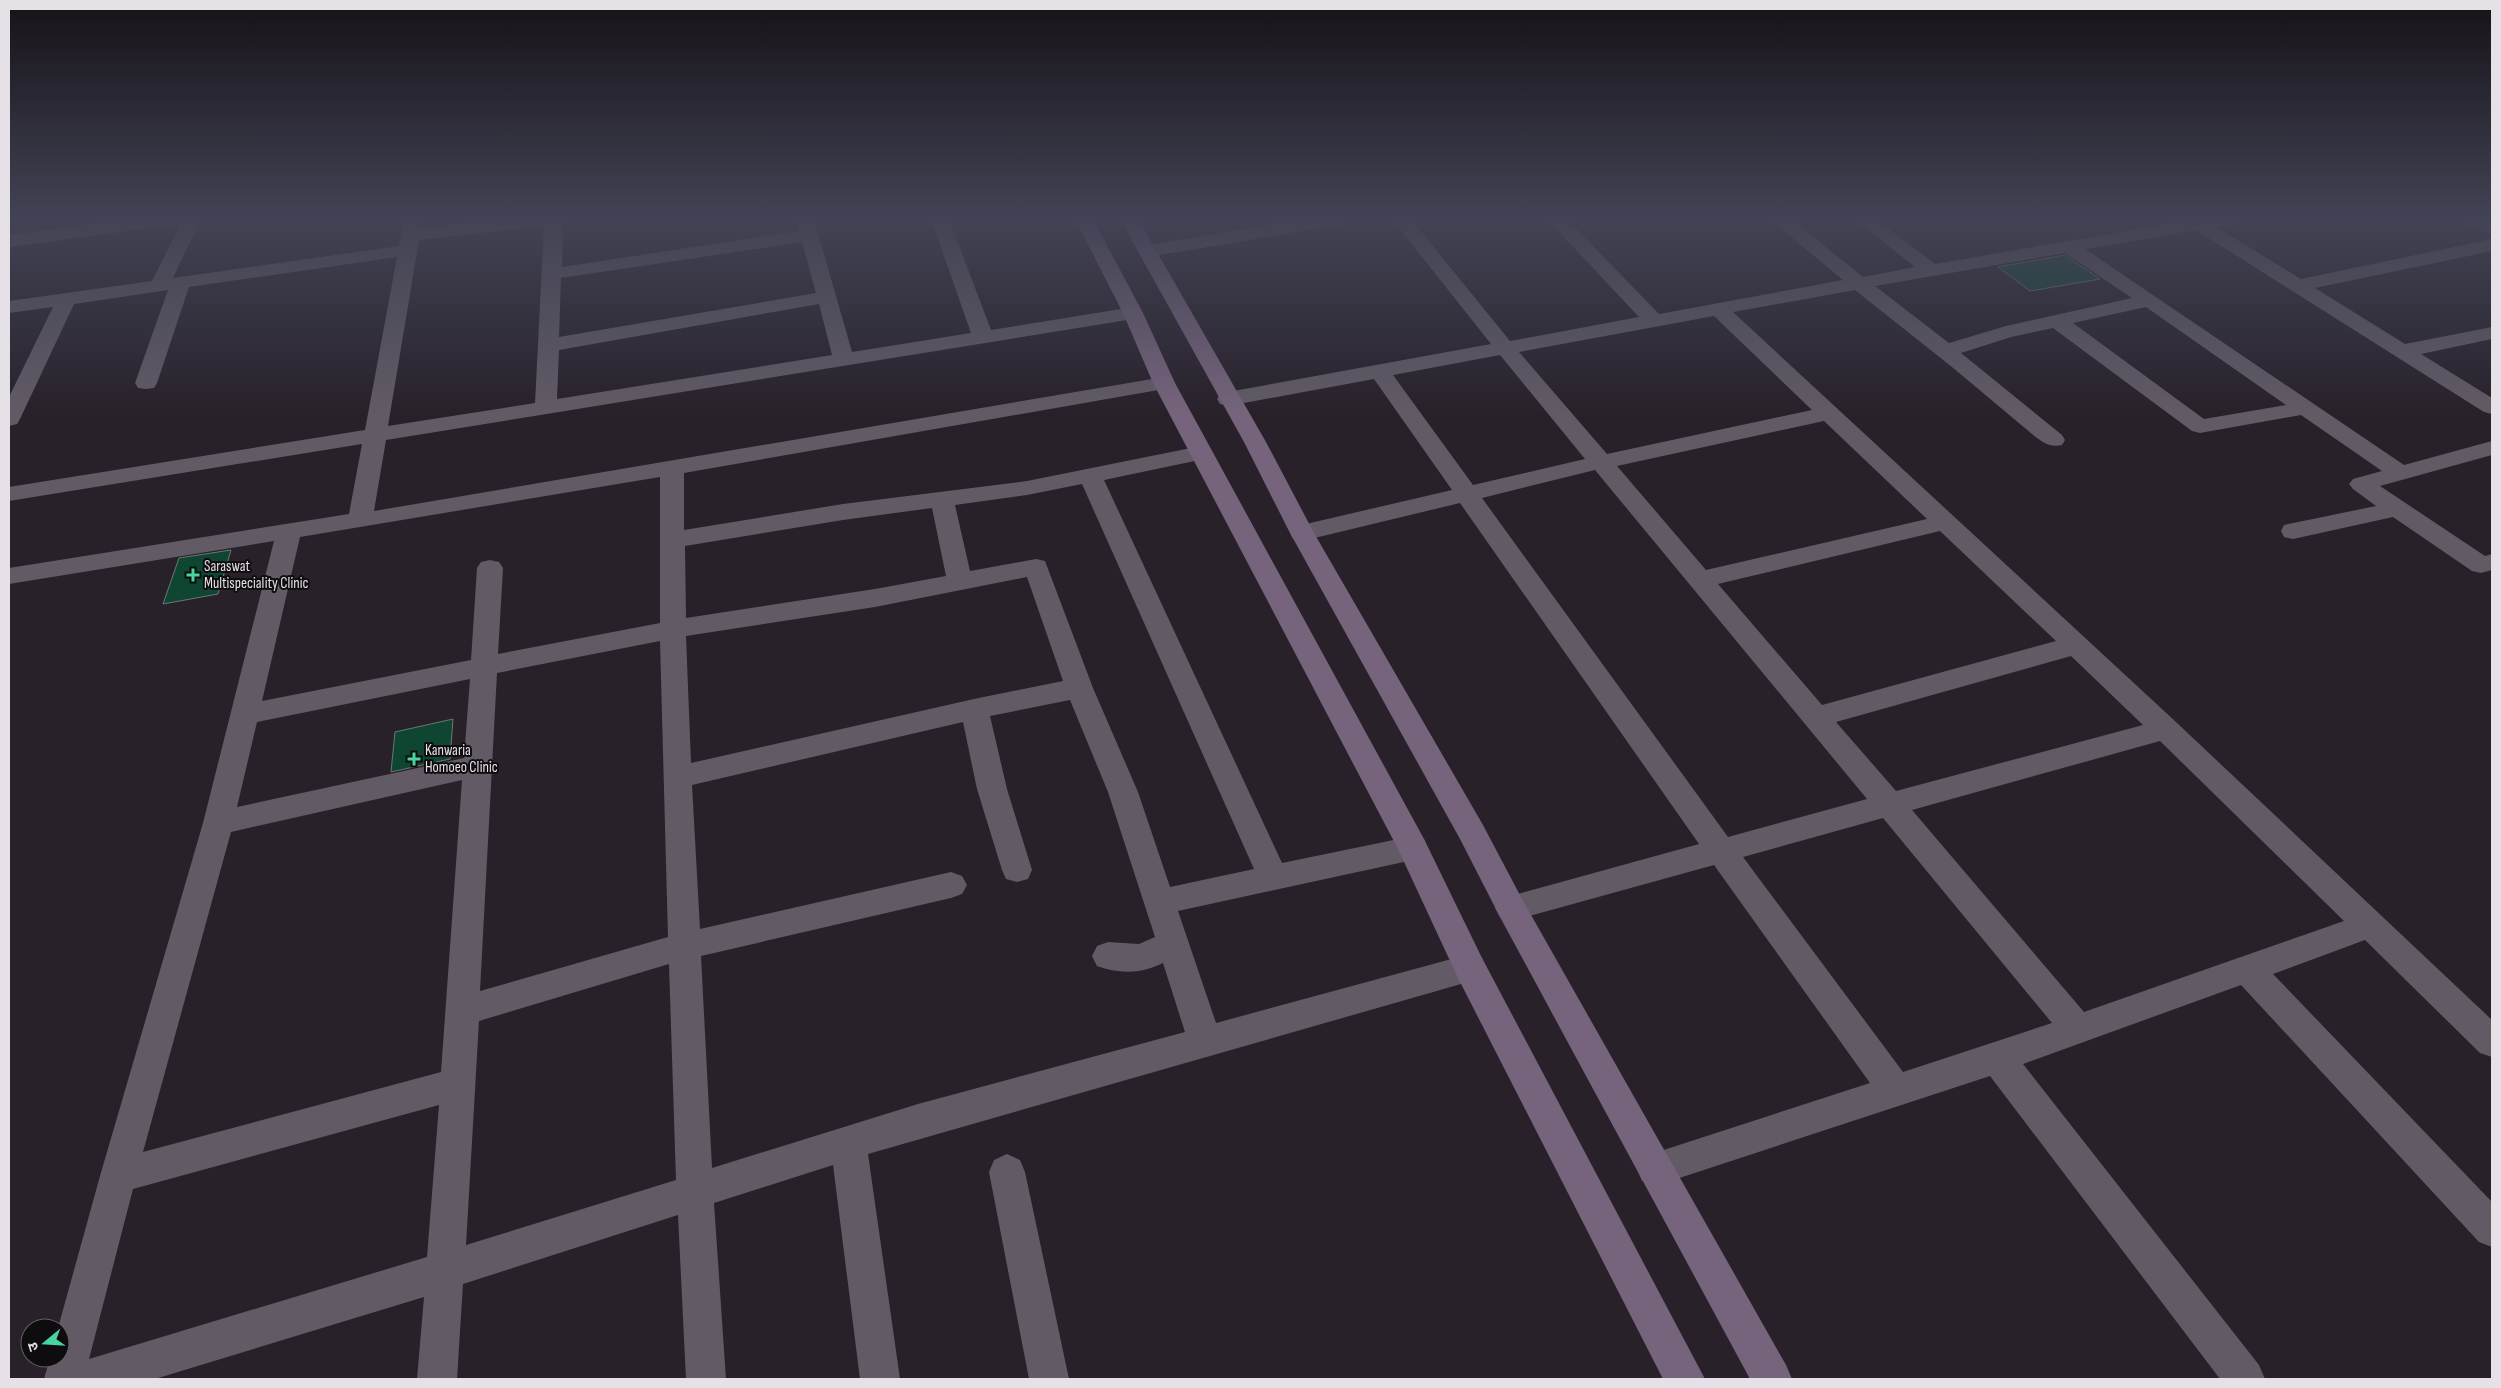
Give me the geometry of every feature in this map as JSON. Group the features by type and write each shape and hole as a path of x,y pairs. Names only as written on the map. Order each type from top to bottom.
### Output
{"street":[{"path":"9,307 169,284"},
{"path":"146,383 180,284"},
{"path":"360,521 401,284"},
{"path":"546,407 552,284"},
{"path":"823,284 844,359"},
{"path":"964,284 983,337"},
{"path":"1118,284 1164,383 1412,848 1470,968 1685,1379"},
{"path":"1166,284 1254,442 1302,533 1472,833 1511,908 1772,1379"},
{"path":"1453,284 1504,348 2078,1029"},
{"path":"1618,284 1654,321"},
{"path":"1228,398 1857,284 1946,351 2002,396 2023,418 2054,440"},
{"path":"2125,284 2400,473"},
{"path":"2293,284 2492,408"},
{"path":"2297,286 2308,284"},
{"path":"9,419 67,298"},
{"path":"549,345 827,298"},
{"path":"1946,351 2006,332 2149,300"},
{"path":"1718,309 2166,729 2492,1042"},
{"path":"9,494 1133,313"},
{"path":"2057,321 2200,426 2305,408"},
{"path":"2402,351 2492,333"},
{"path":"1379,371 1896,1091"},
{"path":"9,576 360,521 1164,383"},
{"path":"1302,533 1601,462 1829,413"},
{"path":"2489,567 2396,509 2361,484 2492,448"},
{"path":"673,540 1027,488 1202,453"},
{"path":"672,467 673,629 678,777 695,1192 706,1379"},
{"path":"1090,475 1273,878"},
{"path":"942,499 960,583"},
{"path":"2294,531 2396,509"},
{"path":"1700,580 1945,522"},
{"path":"64,1379 118,1176 218,822 289,531"},
{"path":"245,714 484,665 673,629 875,598 1036,567 1079,688 1123,792 1205,1042"},
{"path":"437,1379 463,1011 490,568"},
{"path":"1816,717 2076,645"},
{"path":"678,777 974,709 1079,688"},
{"path":"974,709 992,789 1017,870"},
{"path":"1511,908 1890,806 2166,729"},
{"path":"218,822 478,766"},
{"path":"1158,902 1412,848"},
{"path":"463,1011 685,946 951,885"},
{"path":"1655,1169 1997,1058 2370,925"},
{"path":"1108,956 1142,958 1173,943"},
{"path":"90,1379 155,1368 445,1271 918,1121 1470,968"},
{"path":"2246,969 2492,1229"},
{"path":"1997,1058 2245,1379"},
{"path":"118,1176 458,1084"},
{"path":"848,1143 880,1379"},
{"path":"1007,1172 1049,1379"}],"building":[{"path":"2020,284 2072,284 2030,291"},
{"path":"231,550 218,594 163,604 179,558"},
{"path":"453,719 450,759 391,772 395,732"}],"place":[{"name":"Saraswat Multispeciality Clinic","path":"193,575"},
{"name":"Kanwaria Homoeo Clinic","path":"414,759"}]}
